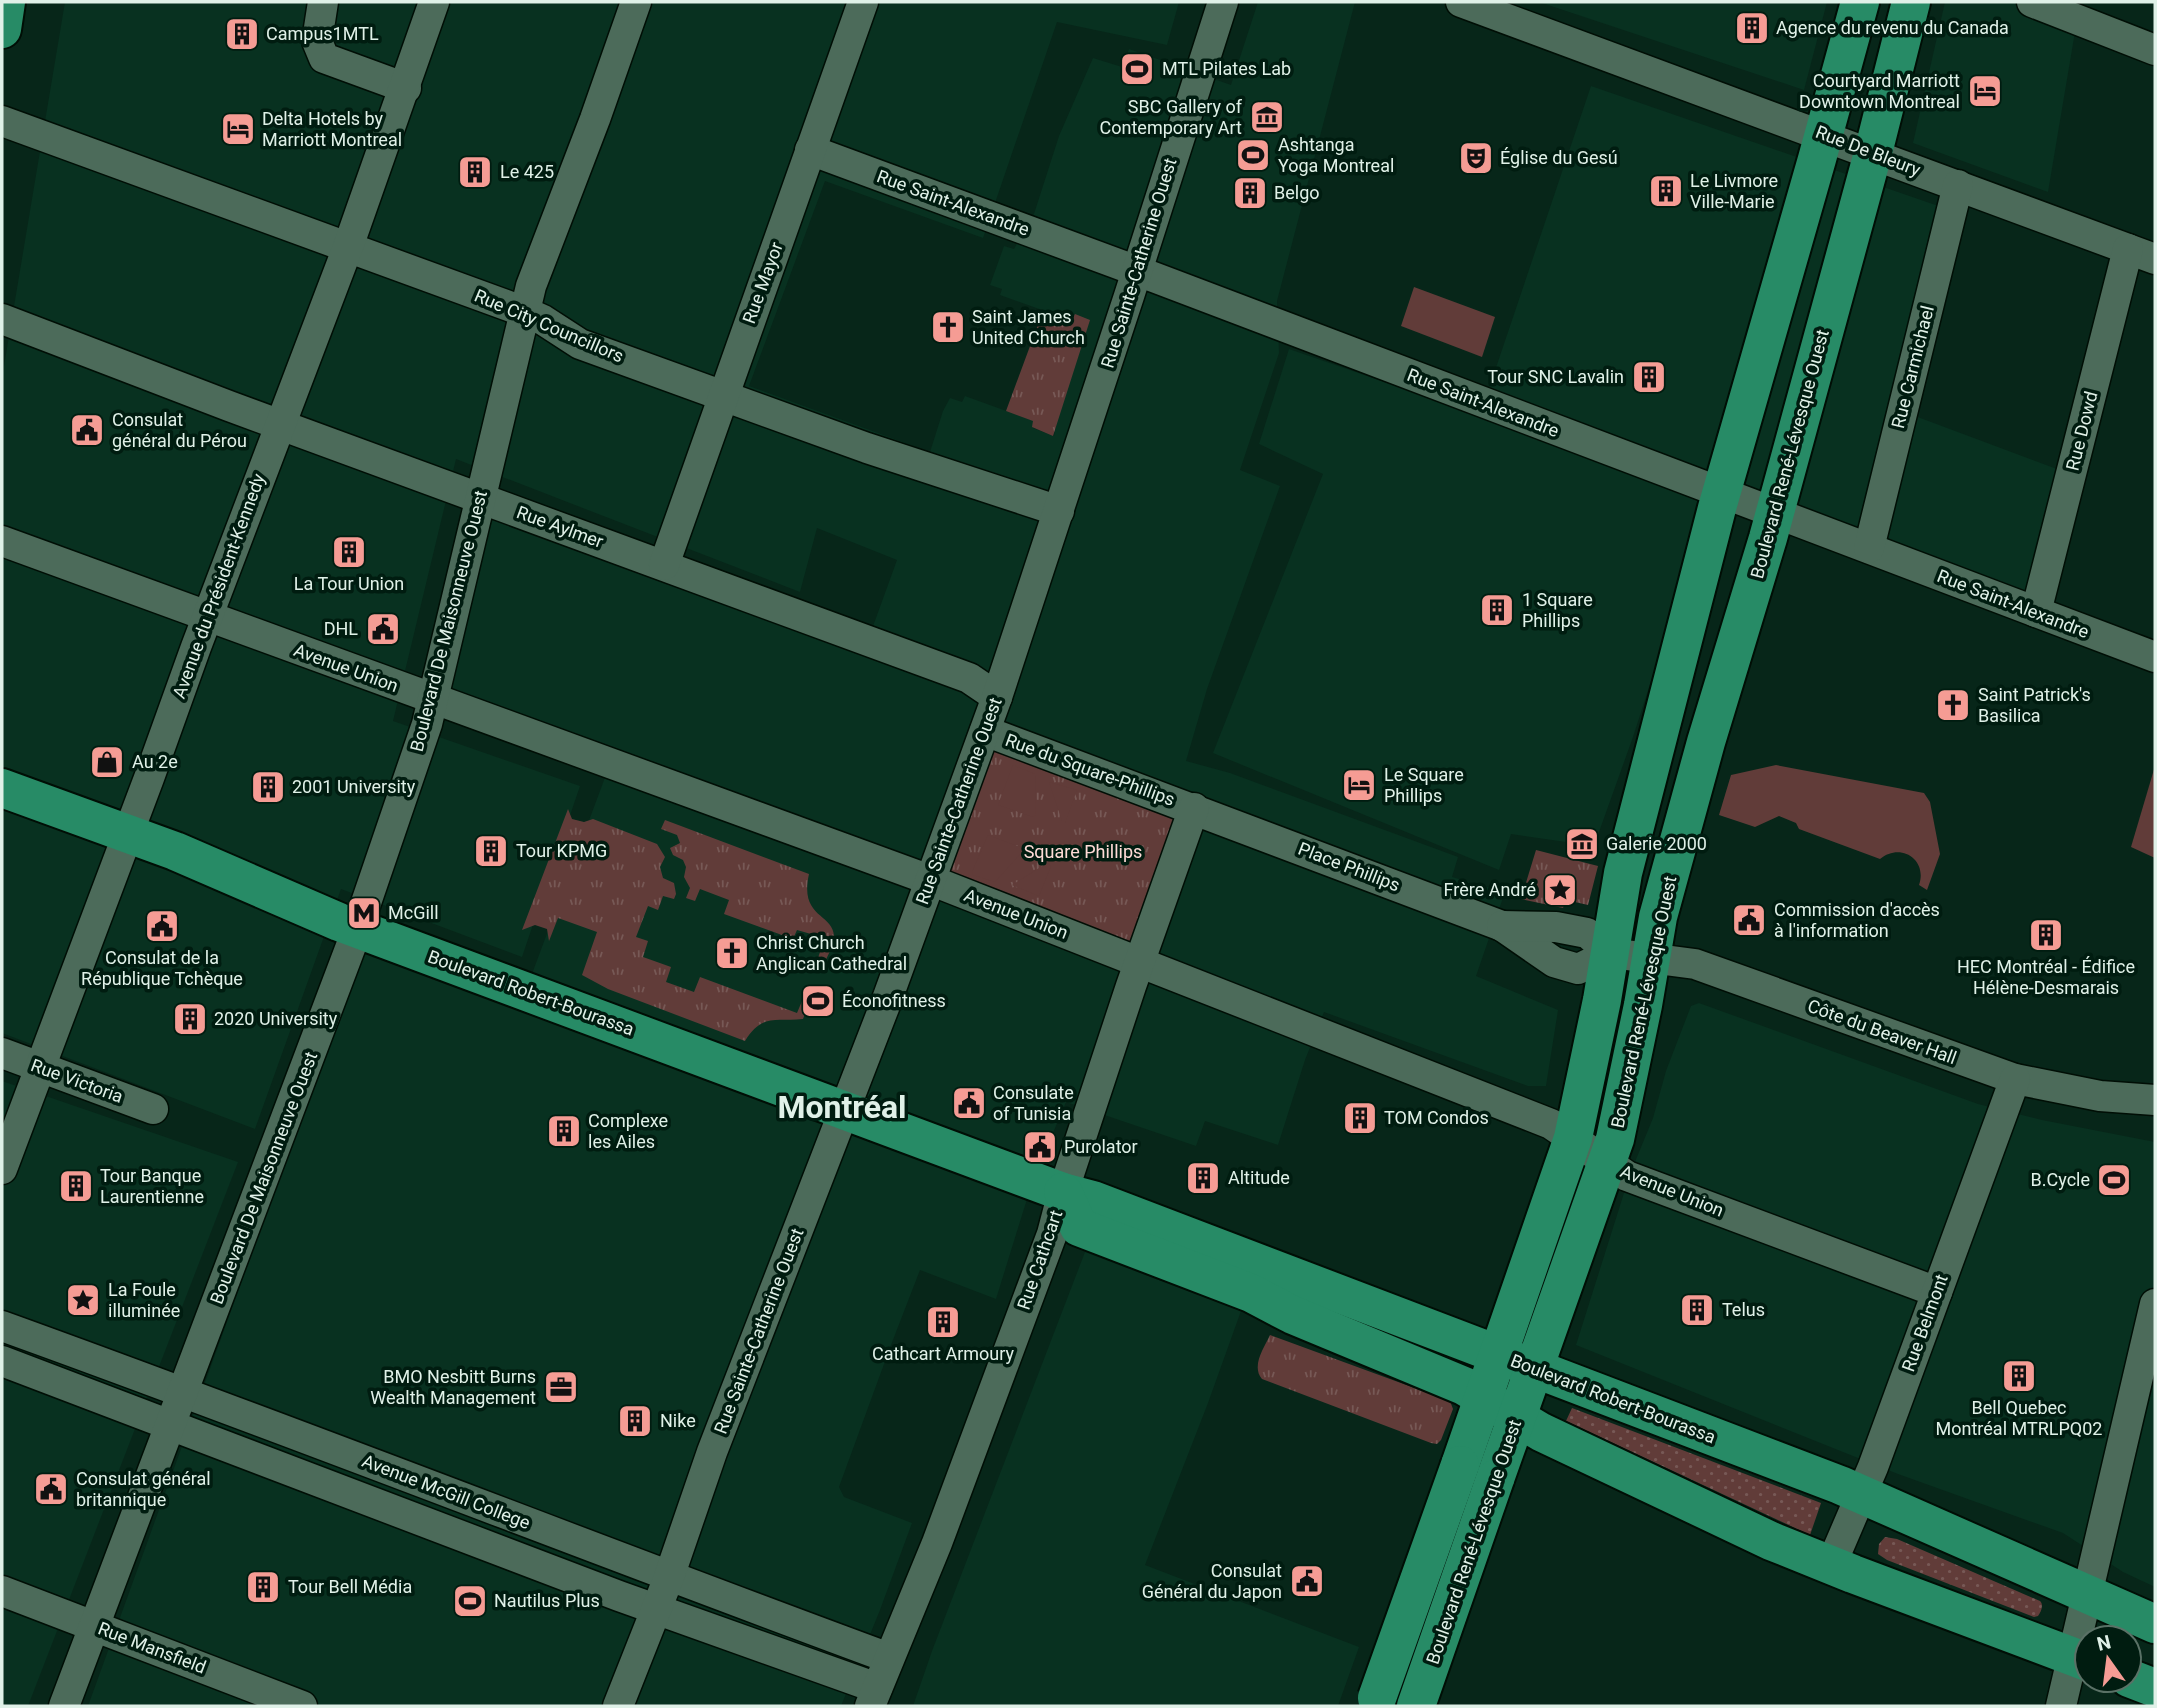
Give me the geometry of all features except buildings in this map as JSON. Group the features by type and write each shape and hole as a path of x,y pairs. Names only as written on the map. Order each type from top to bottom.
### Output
{"main road":[{"path":"2,29 6,2"},
{"path":"1374,1706 1573,1138 1611,953 1623,873 1721,494 1860,2"},
{"name":"Boulevard René-Lévesque Ouest","path":"1416,1706 1618,1128 1658,917 1706,742 1774,513 1873,153 1911,2"},
{"name":"Boulevard Robert-Bourassa","path":"2,788 175,851 358,929 1117,1210 1861,1494 2155,1624"},
{"path":"1063,1192 1079,1227 1251,1293 1293,1315 1464,1386 1517,1419 1576,1450 1736,1525 1831,1565 2073,1657"}],"street":[{"path":"323,2 317,41 324,58 406,88"},
{"name":"Avenue du Président-Kennedy","path":"2,1169 207,616 348,247 434,2"},
{"name":"Boulevard De Maisonneuve Ouest","path":"64,1706 358,929 434,699 531,286 595,119 636,2"},
{"name":"Rue Mayor","path":"664,565 863,2"},
{"name":"Rue Sainte-Catherine Ouest","path":"618,1706 657,1610 712,1452 845,1109 985,731 1138,271 1223,2"},
{"name":"Rue De Bleury","path":"1461,2 2142,254"},
{"path":"2032,2 2155,50"},
{"name":"Rue City Councillors","path":"2,121 525,312 543,320 580,344 867,448 1059,511"},
{"name":"Rue Saint-Alexandre","path":"810,150 1138,271 2155,657"},
{"name":"Rue Carmichael","path":"1869,548 1958,186"},
{"name":"Rue Dowd","path":"2036,612 2142,254"},
{"name":"Rue Aylmer","path":"2,319 970,678 997,697"},
{"name":"Avenue Union","path":"2,541 930,880 1551,1124 1627,1177 1937,1292"},
{"name":"Rue du Square-Phillips","path":"985,731 1194,808"},
{"name":"Place Phillips","path":"1194,808 1502,926 1556,927 1587,933 1611,953"},
{"name":"Rue Cathcart","path":"874,1697 937,1543 1052,1234 1063,1192 1139,964 1194,808"},
{"name":"Côte du Beaver Hall","path":"1611,953 1695,964 2015,1079 2100,1096 2155,1100"},
{"name":"Rue Victoria","path":"2,1053 153,1109"},
{"name":"Rue Belmont","path":"1831,1565 1861,1494 2015,1079"},
{"path":"2084,1624 2087,1595 2155,1304"},
{"name":"Avenue McGill College","path":"2,1326 889,1658"},
{"name":"Avenue McGill College","path":"2,1361 657,1610 874,1697"},
{"name":"Rue Mansfield","path":"2,1591 302,1706"},
{"path":"2061,1706 2073,1677"}],"shaded area":[{"path":"65,2 1179,2 1167,45 1057,22 983,238 825,181 749,386 930,452 950,398 962,402 965,396 1034,421 1033,428 1054,436 1073,321 1000,295 1002,289 990,285 1004,246 1014,249 1034,214 1059,136 1093,58 1122,67 1129,49 1231,85 1258,2 1355,2 1277,301 1279,353 1240,470 1280,486 1207,689 1186,761 1230,773 1458,857 1452,877 1505,892 1476,976 1558,1010 1546,1086 1528,1086 1324,1012 1305,1060 1278,1145 1205,1121 1196,1146 1066,1102 1032,1183 996,1299 920,1270 891,1345 839,1487 844,1497 912,1523 841,1706 88,1706 362,949 526,990 610,764 434,699 481,497 868,640 897,560 817,528 800,592 456,459 393,721 580,786 522,957 341,889 255,1129 2,1033 2,378"},
{"name":"Agence du revenu du Canada","path":"1539,2 1827,2 1804,90"},
{"path":"1945,2 2080,2 2048,192 1913,143"},
{"path":"1591,86 1947,209 1899,410 2065,472 2032,603 1715,482 1633,737 1594,846 1511,834 1499,870 1213,753 1323,474 1259,444 1289,349 1480,415"},
{"path":"1699,1003 1978,1104 2042,1120 2155,1142 2155,1587 2123,1572 2063,1533 1898,1474 1576,1345 1630,1174 1653,1118 1666,1071 1691,1006"},
{"path":"2,1081 238,1162 28,1706 2,1706"},
{"path":"1085,1252 1241,1311 1145,1565 1359,1647 1338,1706 913,1706"}],"green space":[{"path":"1414,287 1495,317 1482,357 1401,326"},
{"path":"1043,311 1072,320 1075,314 1090,320 1053,436 1032,427 1033,421 1006,411"},
{"name":"Square Phillips","path":"994,746 1177,815 1135,939 1127,942 943,877"},
{"path":"1013,765 1035,774 1036,815 1033,817 998,805"},
{"path":"1776,765 1924,793 1930,802 1940,854 1927,890 1919,885 1920,868 1916,861 1904,853 1888,854 1880,859 1799,829 1796,823 1779,816 1755,827 1719,815 1731,775"},
{"path":"2155,766 2155,858 2131,847"},
{"path":"1049,782 1077,790 1065,823 1062,821"},
{"path":"568,809 572,819 584,822 593,819 657,844 665,857 660,867 663,878 674,883 676,894 674,899 663,896 658,910 648,906 636,937 648,941 643,957 671,967 666,982 694,992 700,977 797,1013 802,1001 810,1001 803,1019 764,1023 757,1026 745,1041 608,989 582,975 597,932 558,918 549,941 547,929 535,925 522,930"},
{"path":"665,820 809,874 807,888 812,907 828,923 834,936 823,967 816,964 821,949 808,943 811,934 797,930 793,939 724,914 729,900 700,889 695,901 686,898 690,888 684,877 686,867 683,860 673,855 670,848 680,843 677,835 661,829"},
{"path":"988,835 1023,848 995,882 973,875 972,872"},
{"path":"1536,850 1598,866 1588,905 1566,900 1563,908 1521,899"},
{"path":"1047,863 1051,866 1039,896 1012,885"},
{"path":"1270,1335 1450,1401 1453,1409 1441,1440 1437,1444 1431,1443 1262,1379 1258,1363"},
{"path":"1572,1408 1821,1503 1810,1535 1566,1421"},
{"path":"1885,1537 1897,1539 2040,1601 2040,1613 2034,1617 1887,1560 1878,1554 1879,1544"}],"place":[{"name":"Agence du revenu du Canada","path":"1752,28"},
{"name":"Campus1MTL","path":"242,34"},
{"name":"MTL Pilates Lab","path":"1137,69"},
{"name":"Courtyard Marriott Downtown Montreal","path":"1985,91"},
{"name":"SBC Gallery of Contemporary Art","path":"1267,117"},
{"name":"Delta Hotels by Marriott Montreal","path":"238,129"},
{"name":"Ashtanga Yoga Montreal","path":"1253,155"},
{"name":"Église du Gesú","path":"1476,158"},
{"name":"Le 425","path":"475,172"},
{"name":"Le Livmore Ville-Marie","path":"1666,191"},
{"name":"Belgo","path":"1250,193"},
{"name":"Saint James United Church","path":"948,327"},
{"name":"Tour SNC Lavalin","path":"1649,377"},
{"name":"Consulat général du Pérou","path":"87,430"},
{"name":"La Tour Union","path":"349,552"},
{"name":"1 Square Phillips","path":"1497,610"},
{"name":"DHL","path":"383,629"},
{"name":"Saint Patrick's Basilica","path":"1953,705"},
{"name":"Au 2e","path":"107,762"},
{"name":"Le Square Phillips","path":"1359,785"},
{"name":"2001 University","path":"268,787"},
{"name":"Galerie 2000","path":"1582,844"},
{"name":"Tour KPMG","path":"491,851"},
{"name":"Frère André","path":"1560,890"},
{"name":"McGill","path":"364,913"},
{"name":"Commission d'accès à l'information","path":"1749,920"},
{"name":"Consulat de la République Tchèque","path":"162,926"},
{"name":"HEC Montréal - Édifice Hélène-Desmarais","path":"2046,935"},
{"name":"Christ Church Anglican Cathedral","path":"732,953"},
{"name":"Éconofitness","path":"818,1001"},
{"name":"2020 University","path":"190,1019"},
{"name":"Consulate of Tunisia","path":"969,1103"},
{"name":"TOM Condos","path":"1360,1118"},
{"name":"Complexe les Ailes","path":"564,1131"},
{"name":"Purolator","path":"1040,1147"},
{"name":"Altitude","path":"1203,1178"},
{"name":"B.Cycle","path":"2114,1180"},
{"name":"Tour Banque Laurentienne","path":"76,1186"},
{"name":"La Foule illuminée","path":"83,1300"},
{"name":"Telus","path":"1697,1310"},
{"name":"Cathcart Armoury","path":"943,1322"},
{"name":"Bell Quebec Montréal MTRLPQ02","path":"2019,1376"},
{"name":"BMO Nesbitt Burns Wealth Management","path":"561,1387"},
{"name":"Nike","path":"635,1421"},
{"name":"Consulat général britannique","path":"51,1489"},
{"name":"Consulat Général du Japon","path":"1307,1581"},
{"name":"Tour Bell Média","path":"263,1587"},
{"name":"Nautilus Plus","path":"470,1601"}],"district":[{"name":"Montréal","path":"842,1107"}]}
